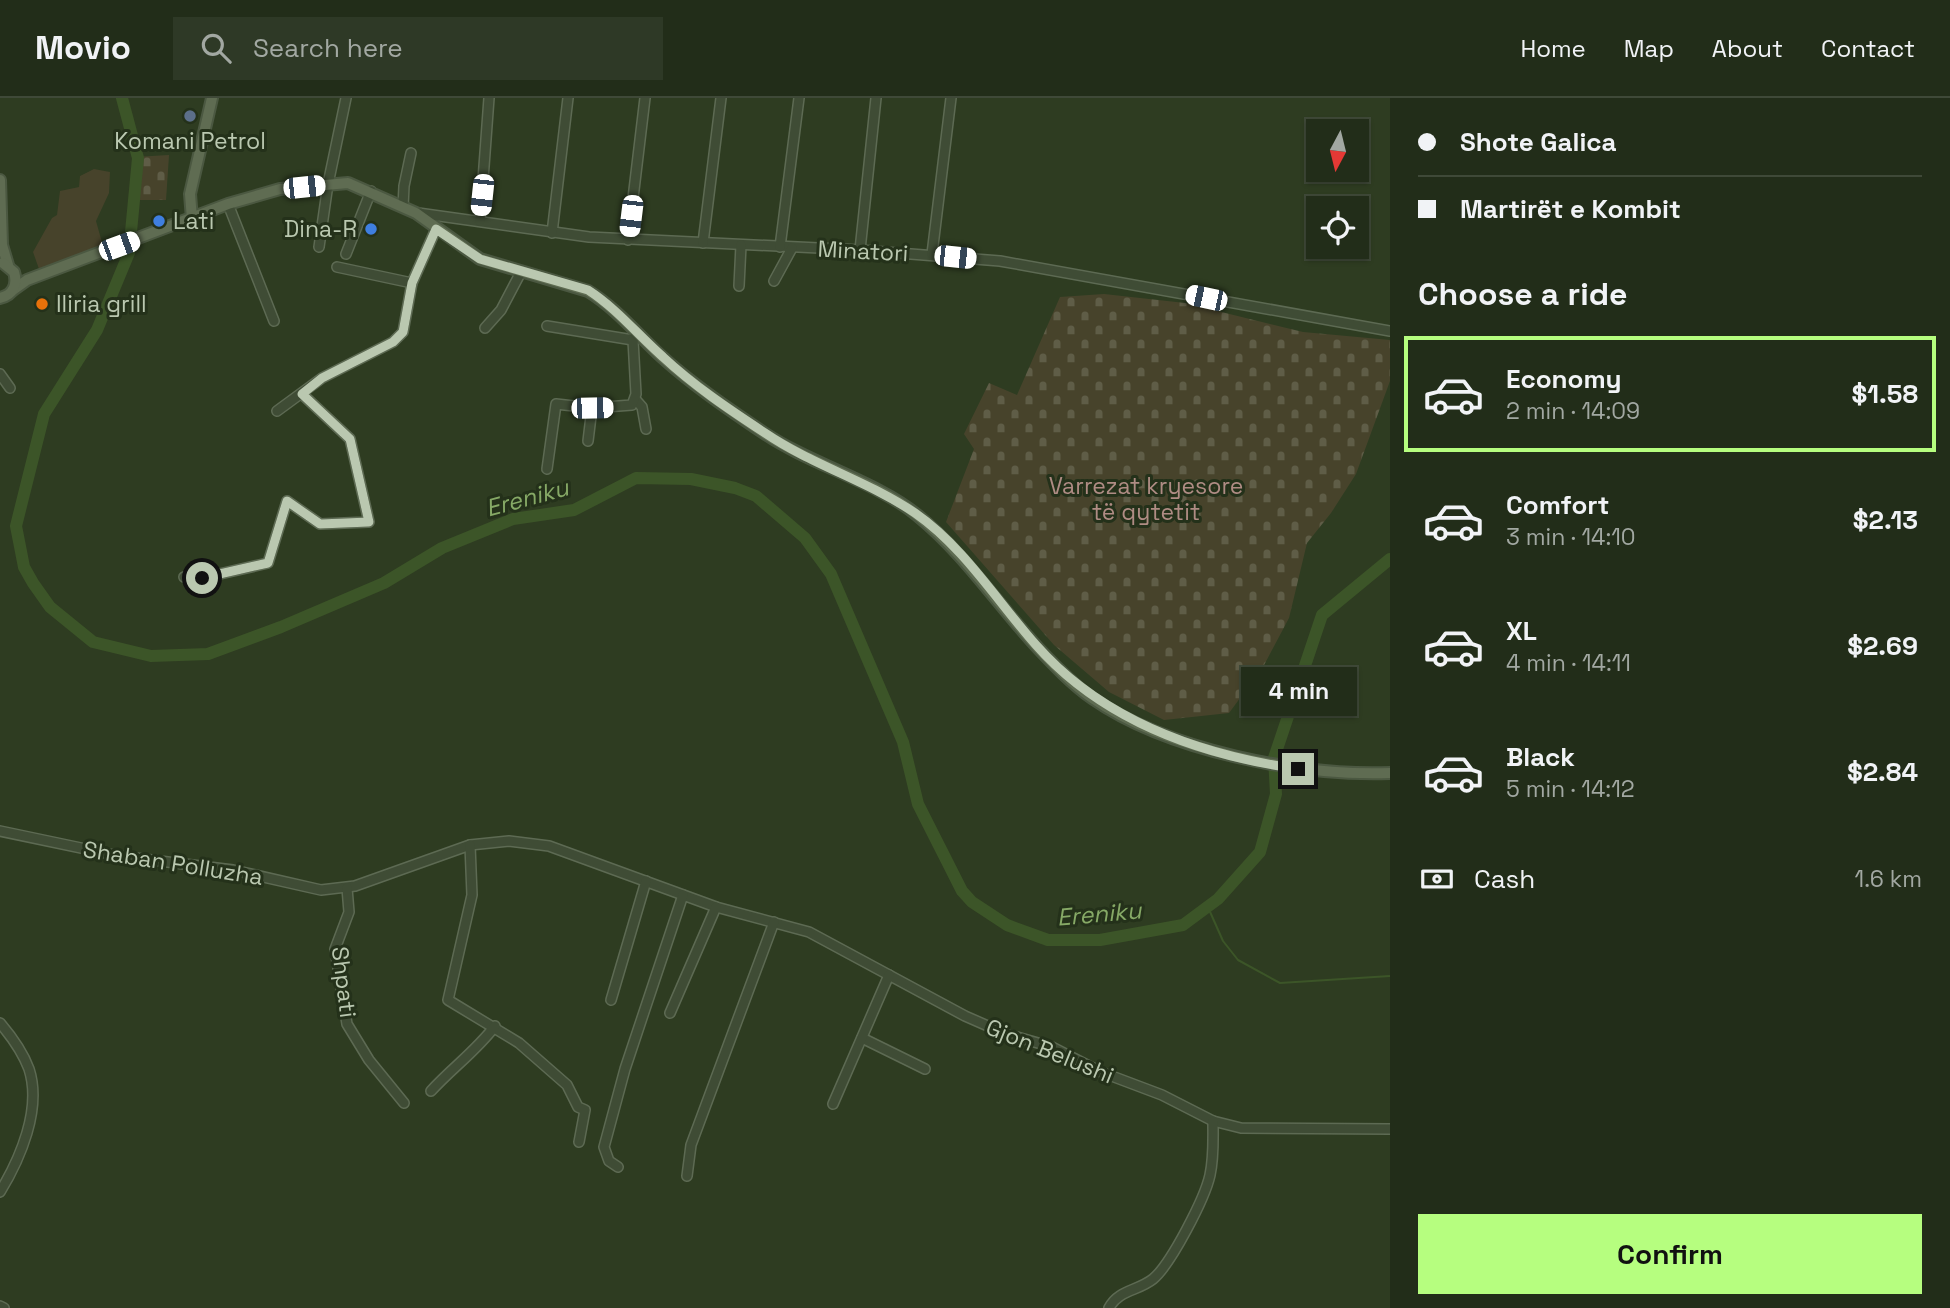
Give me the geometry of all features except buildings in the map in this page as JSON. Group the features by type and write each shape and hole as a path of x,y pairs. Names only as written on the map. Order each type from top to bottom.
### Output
{"main road":[{"path":"191,219 190,194 212,98"},
{"path":"0,180 2,245 6,265 16,278 13,290"},
{"path":"0,298 23,282 228,204 280,189 348,183 416,213 480,259 588,290 603,300 635,337 766,435 914,512 951,544 1037,647 1091,697 1135,721 1233,756 1271,765 1325,772 1390,772"},
{"path":"6,265 46,273"}],"street":[{"path":"320,247 328,184 346,98"},
{"path":"480,221 489,98"},
{"path":"552,233 568,98"},
{"path":"628,240 645,98"},
{"path":"704,243 722,98"},
{"path":"780,247 799,98"},
{"path":"860,250 876,98"},
{"path":"932,254 951,98"},
{"path":"403,207 411,153"},
{"path":"346,254 371,191"},
{"path":"228,204 274,321"},
{"name":"Minatori","path":"416,213 552,233 628,240 932,254 1091,276 1390,331"},
{"path":"277,411 322,378 393,342 403,332 412,283 436,229"},
{"path":"739,286 741,245"},
{"path":"774,281 792,248"},
{"path":"337,267 412,283"},
{"path":"485,328 501,310 521,272"},
{"path":"547,326 635,337 635,399 642,407 646,429"},
{"path":"0,374 10,388"},
{"path":"184,577 202,578 268,563 287,501 320,524 369,522 350,439 302,394"},
{"path":"547,470 556,404 592,408 627,407 635,399"},
{"path":"588,441 592,408"},
{"name":"Shaban Polluzha","path":"0,831 119,856 233,870 300,887 347,888"},
{"name":"Gjon Belushi","path":"347,888 471,845 509,841 541,844 716,907 828,940 965,1016 1006,1034 1052,1047 1101,1072 1163,1095 1213,1121 1241,1128 1390,1129"},
{"path":"471,845 472,895 448,1000 495,1026 567,1085 578,1107 585,1110 579,1142"},
{"path":"611,1000 646,881"},
{"name":"Shpati","path":"347,888 349,912 335,940 347,1024 369,1060 404,1103"},
{"path":"618,1167 609,1161 604,1146 625,1069 683,895"},
{"path":"670,1013 716,907"},
{"path":"687,1176 691,1145 774,922"},
{"path":"833,1104 889,975"},
{"path":"0,1023 29,1070 31,1091 25,1146 0,1192"},
{"path":"431,1091 450,1070 477,1049 495,1026"},
{"path":"862,1038 925,1069"},
{"path":"1109,1308 1118,1296 1146,1284 1156,1276 1178,1244 1210,1176 1213,1121"}],"green space":[{"path":"169,155 166,200 140,200 135,157"},
{"path":"94,169 110,172 109,193 96,221 103,246 39,269 33,252 52,218 57,215 60,191 79,187 80,176"},
{"name":"Varrezat kryesore të qytetit","path":"1104,294 1185,303 1303,332 1390,340 1390,381 1356,474 1331,513 1307,543 1289,618 1263,667 1229,713 1164,720 1109,692 1054,645 946,522 974,449 964,434 989,383 1017,395 1060,297"}],"waterway":[{"name":"Ereniku","path":"122,98 138,158 129,253 97,330 44,414 16,526 24,567 33,583 50,607 93,642 151,656 208,654 281,627 384,583 442,548 513,519 574,510 636,478 691,479 735,488 756,496 805,538 831,574 903,742 918,804 962,891 972,902 1007,925 1048,940 1100,940 1183,925 1218,899 1260,852 1276,794 1274,758 1322,615 1390,559"},
{"path":"1207,905 1223,941 1238,960 1280,983 1390,976"}],"place":[{"name":"Komani Petrol","path":"190,116"},
{"name":"Lati","path":"159,221"},
{"name":"Dina-R","path":"371,229"},
{"name":"Iliria grill","path":"42,304"}],"route":[{"path":"202,578 268,563 284,503 287,501 320,524 368,524 369,512 350,439 302,394 322,378 393,342 403,332 412,283 436,229 480,259 501,268 588,290 603,300 665,359 766,435 914,512 951,544 1037,647 1077,686 1105,706 1157,730 1233,756 1298,769"}]}
